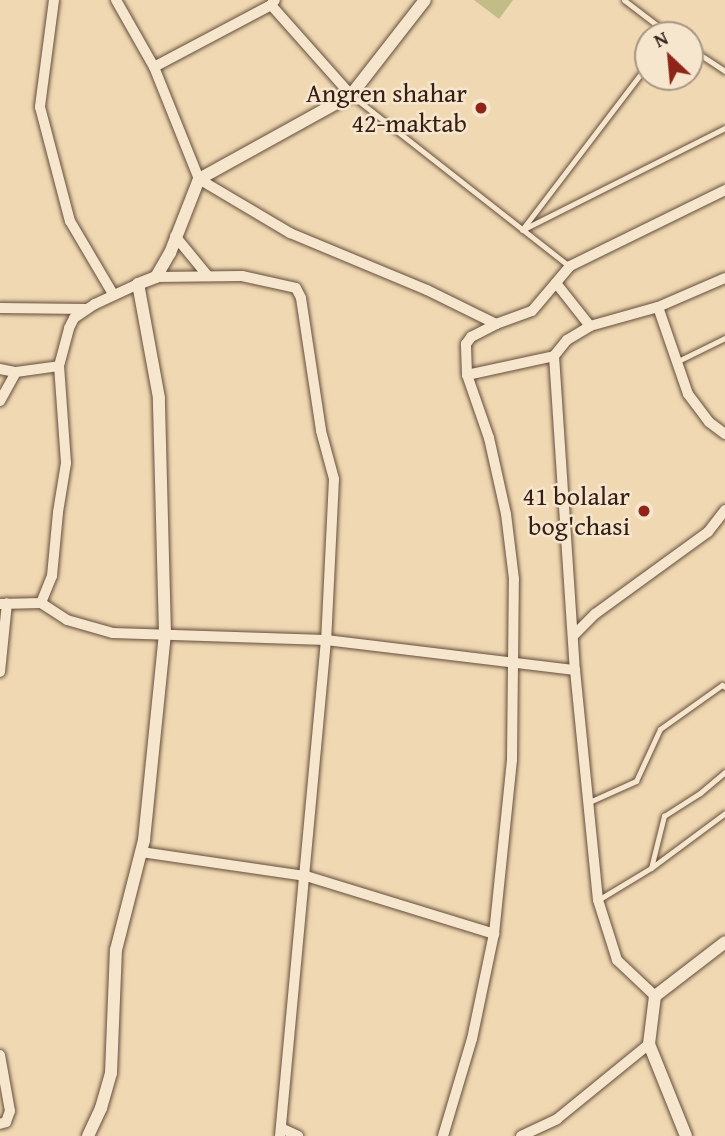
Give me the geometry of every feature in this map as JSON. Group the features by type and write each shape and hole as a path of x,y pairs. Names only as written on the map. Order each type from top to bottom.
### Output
{"street":[{"path":"54,0 40,107 70,221 113,294"},
{"path":"116,0 153,67 200,179 290,233 427,290 496,324"},
{"path":"156,277 170,253 200,179 351,95 425,0"},
{"path":"153,67 273,2 351,95"},
{"path":"443,1136 472,1039 494,934 512,760 514,579 506,514 489,438 467,375 467,341 496,324 532,311 570,266 725,190"},
{"path":"175,236 208,276"},
{"path":"41,603 52,576 66,463 59,366 69,328 86,309 113,294 156,277 242,276 290,284 300,295 321,431 334,479 326,640 281,1132 298,1136"},
{"path":"467,375 554,356 567,340 590,326 658,307 725,278"},
{"path":"556,283 590,326"},
{"path":"88,1136 102,1108 111,1073 116,950 141,852 165,634 159,398 138,284"},
{"path":"658,307 676,362 699,410 725,434"},
{"path":"0,308 86,309"},
{"path":"554,356 575,670 598,900 617,960 655,996"},
{"path":"0,369 16,372 59,366"},
{"path":"0,401 16,372"},
{"path":"573,636 594,614 708,532 725,510"},
{"path":"0,672 4,604 41,603 67,620 113,633 326,640 575,670"},
{"path":"141,852 306,876 494,934"},
{"path":"686,1136 649,1044 655,996 725,942"},
{"path":"521,1136 557,1119 649,1044"},
{"path":"0,1055 10,1111 6,1122 0,1124"}],"lane":[{"path":"624,0 652,21"},
{"path":"704,57 725,71"},
{"path":"522,230 634,82"},
{"path":"351,95 570,266"},
{"path":"522,230 725,128"},
{"path":"676,362 725,338"},
{"path":"587,803 636,781 660,729 722,685 725,687"},
{"path":"651,868 664,816 700,793 725,772"},
{"path":"598,900 651,868 725,813"}],"shaded area":[{"path":"474,0 513,0 499,19"}],"place":[{"name":"Angren shahar 42-maktab","path":"481,108"},
{"name":"41 bolalar bog'chasi","path":"644,511"}]}
